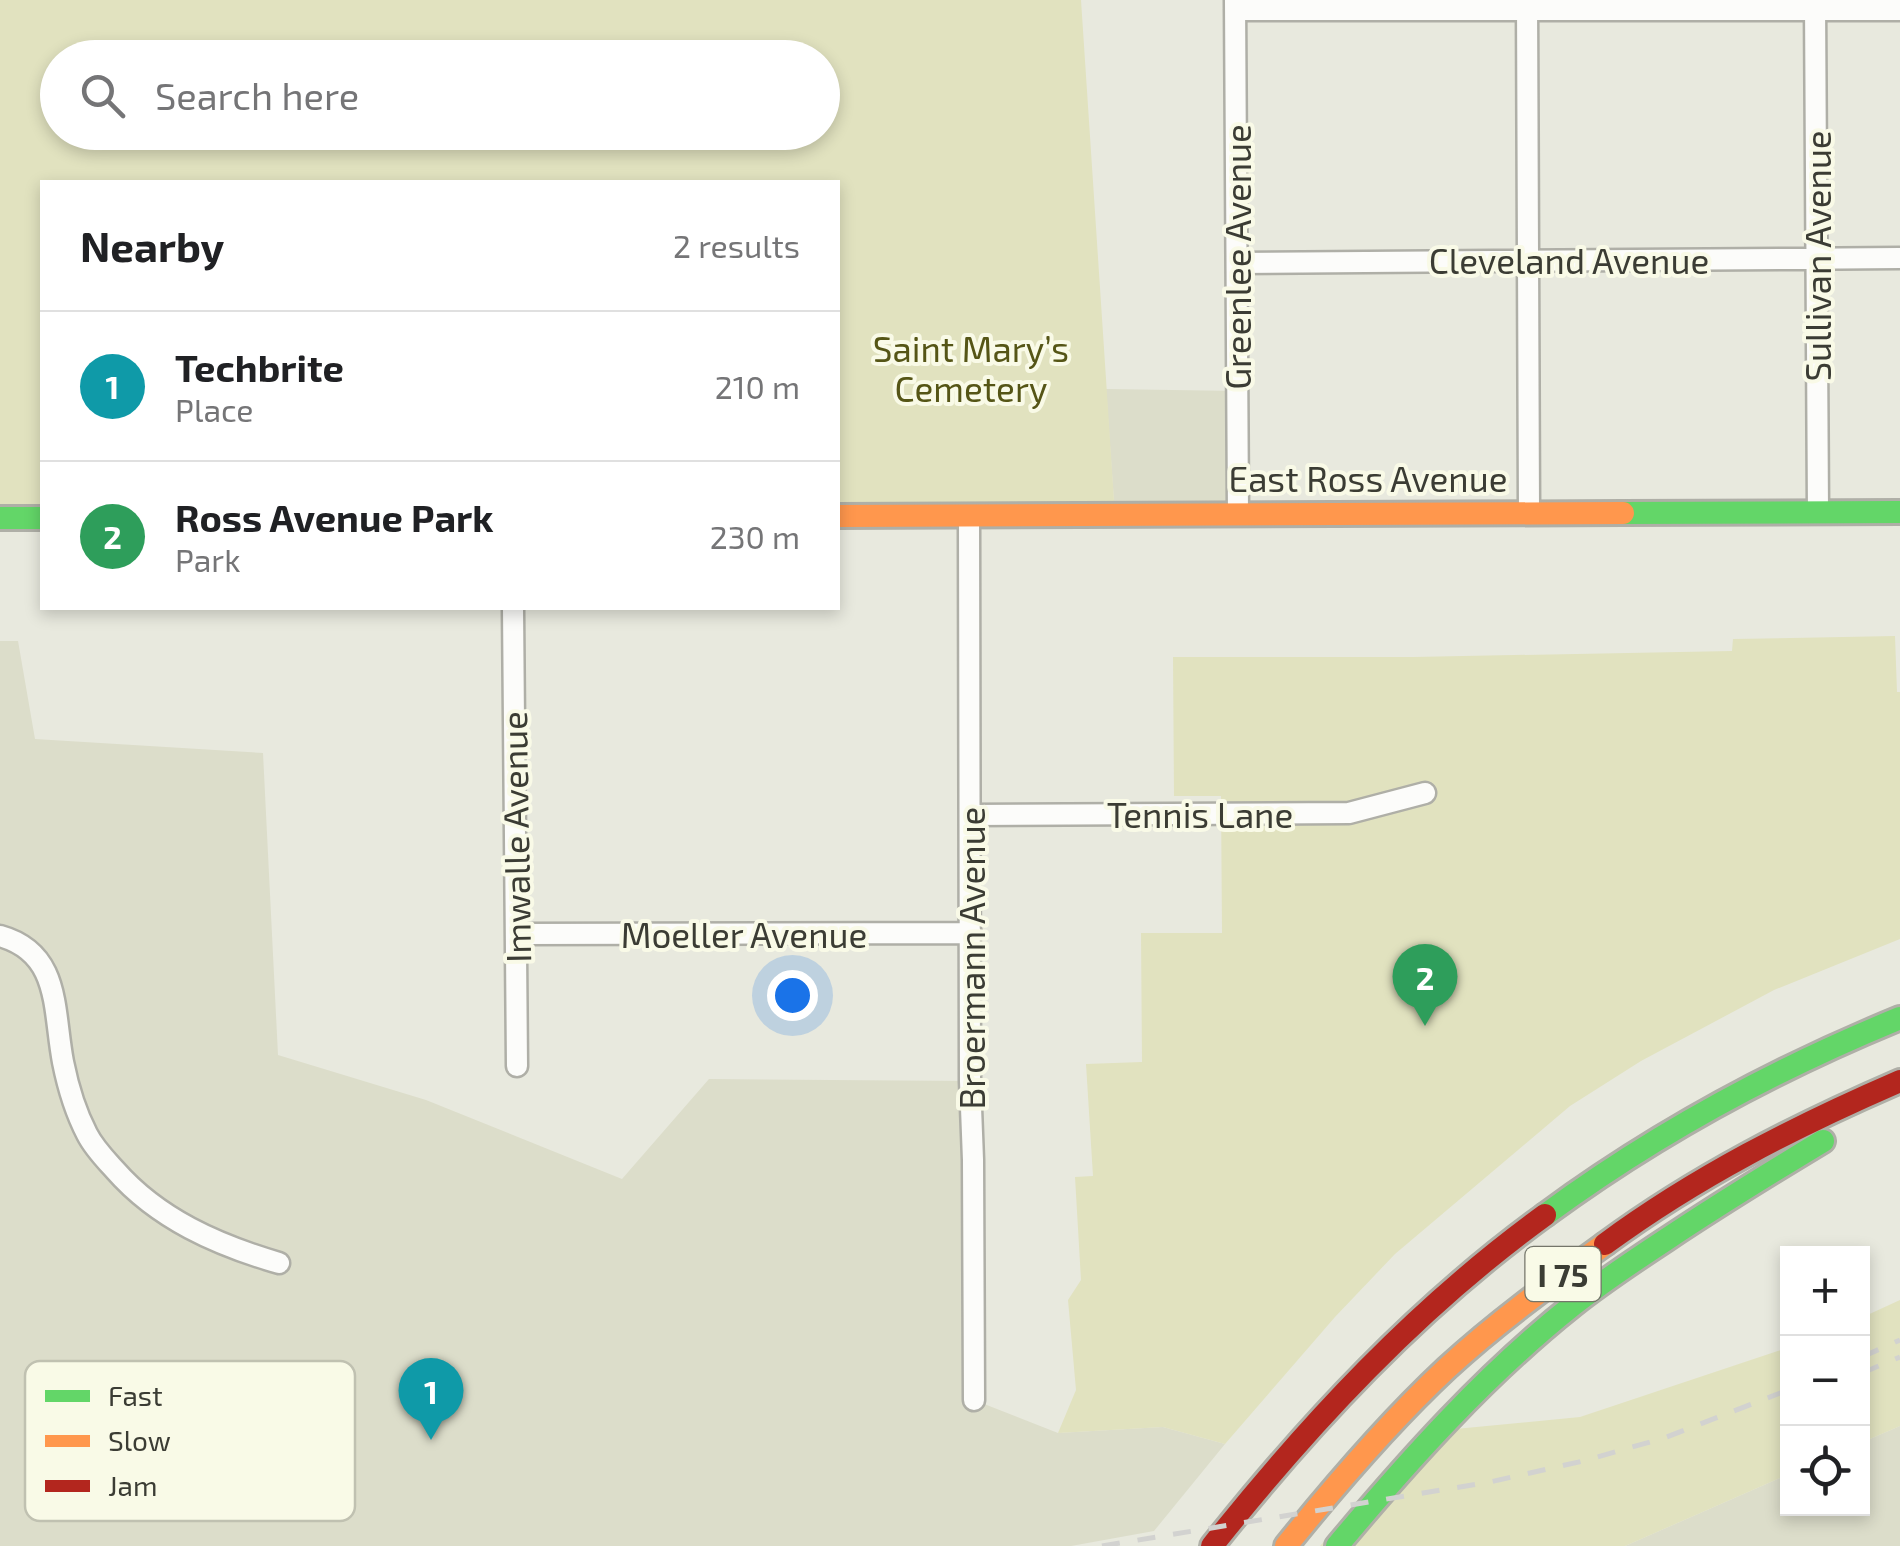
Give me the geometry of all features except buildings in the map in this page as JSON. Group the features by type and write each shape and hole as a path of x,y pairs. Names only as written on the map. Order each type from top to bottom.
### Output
{"main road":[{"name":"East Ross Avenue","path":"840,516 1900,512"},
{"path":"0,518 40,518"},
{"name":"I 75","path":"1212,1546 1284,1456 1393,1342 1449,1290 1552,1209 1668,1132 1741,1090 1900,1018"},
{"name":"I 75","path":"1286,1546 1346,1472 1437,1378 1597,1248 1719,1169 1794,1129 1900,1081"},
{"path":"1337,1546 1405,1465 1461,1407 1567,1310 1780,1166 1839,1132 1900,1104"},
{"path":"1187,1546 1236,1514"}],"street":[{"path":"1235,5 1815,6 1900,10"},
{"name":"Greenlee Avenue","path":"1235,5 1238,514"},
{"path":"1527,5 1529,512"},
{"name":"Sullivan Avenue","path":"1815,6 1818,513"},
{"name":"Cleveland Avenue","path":"1237,262 1900,258"},
{"name":"Broermann Avenue","path":"969,516 974,1400"},
{"name":"Imwalle Avenue","path":"513,610 517,1066"},
{"name":"Tennis Lane","path":"971,815 1349,813 1425,792"},
{"name":"Moeller Avenue","path":"516,934 971,933"},
{"path":"0,936 31,950 48,975 72,1100 98,1151 142,1198 170,1218 204,1236 279,1263"}],"shaded area":[{"path":"1106,389 1238,391 1238,514 1115,515"},
{"path":"0,641 18,641 35,739 263,753 278,1055 426,1100 622,1179 709,1079 970,1081 974,1400 1058,1433 1163,1427 1225,1444 1154,1531 1071,1546 0,1546"},
{"path":"1900,1426 1900,1546 1625,1546 1780,1478 1780,1516 1870,1516 1870,1439"}],"green space":[{"name":"Saint Mary’s Cemetery","path":"0,0 1081,0 1115,515 840,516 840,180 40,180 40,518 0,518"},
{"path":"1895,636 1900,692 1900,939 1774,990 1641,1061 1570,1106 1395,1254 1225,1444 1163,1427 1058,1433 1076,1390 1068,1300 1081,1280 1075,1177 1093,1176 1086,1064 1142,1062 1141,933 1222,933 1221,796 1174,796 1173,657 1732,651 1733,639"},
{"path":"1900,1300 1900,1426 1870,1439 1870,1336 1870,1314"},
{"path":"1780,1350 1780,1478 1625,1546 1320,1546 1424,1432 1580,1417"}],"railway":[{"path":"1870,1353 1900,1340"},
{"path":"1870,1370 1900,1357"},
{"path":"1102,1546 1490,1482 1664,1438 1780,1393"}],"traffic: fast":[{"path":"1623,513 1900,512"},
{"path":"0,518 40,518"},
{"path":"1545,1215 1629,1157 1716,1106 1806,1059 1900,1018"},
{"path":"1337,1546 1449,1420 1509,1360 1584,1296 1823,1141"}],"traffic: slow":[{"path":"840,516 1623,513"},
{"path":"1286,1546 1363,1454 1447,1368 1504,1319 1605,1244"}],"traffic: jam":[{"path":"1605,1244 1748,1154 1900,1081"},
{"path":"1212,1546 1287,1455 1367,1369 1453,1289 1545,1215"}],"place":[{"name":"Ross Avenue Park","path":"1425,1026"},
{"name":"Techbrite","path":"431,1440"}]}
